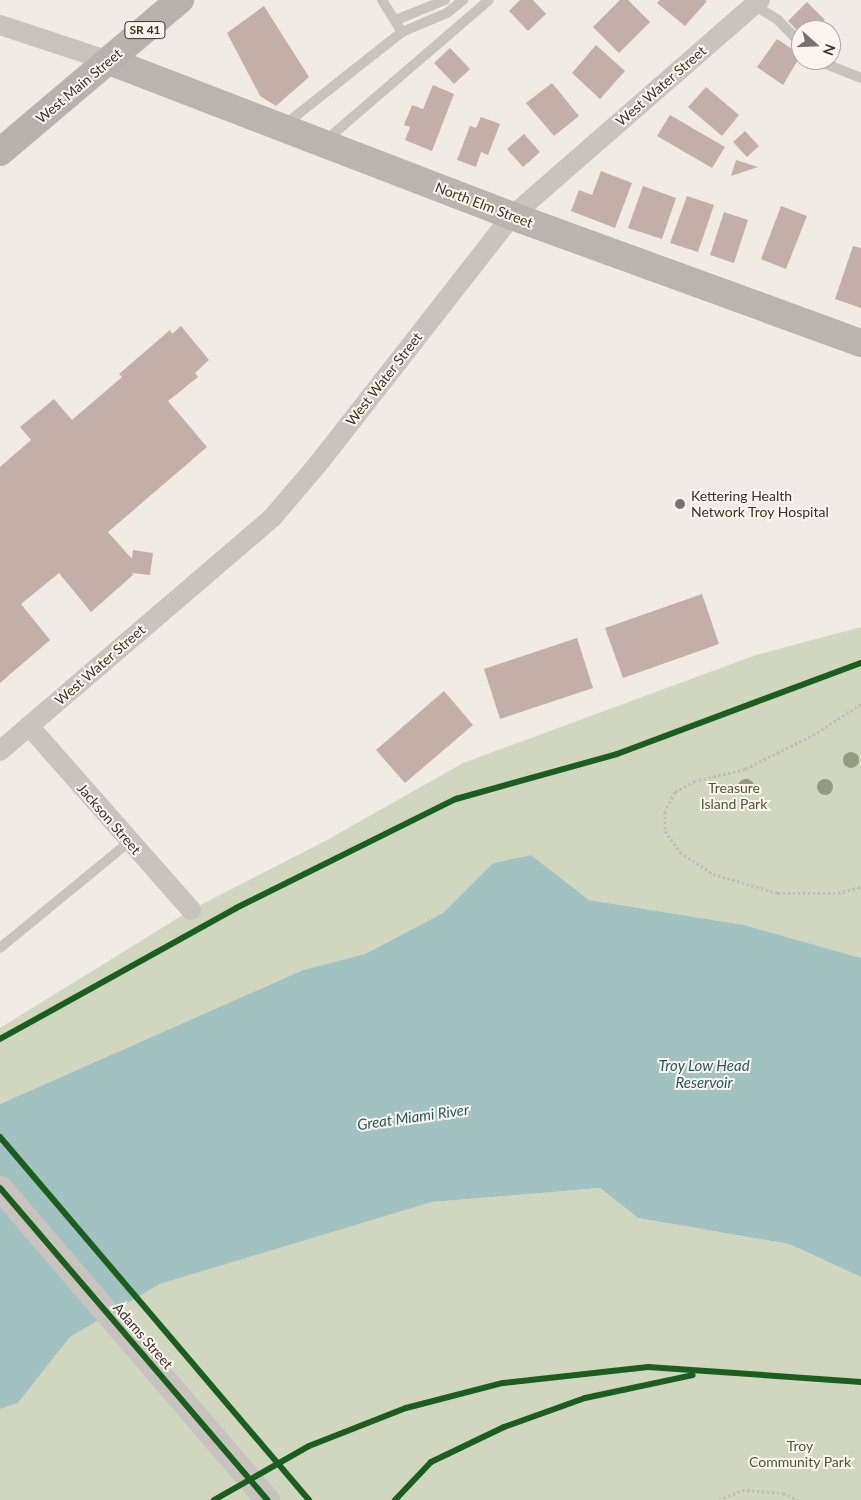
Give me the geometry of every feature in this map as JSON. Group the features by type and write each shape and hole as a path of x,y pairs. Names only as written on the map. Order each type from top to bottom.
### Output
{"main road":[{"name":"West Main Street","path":"0,152 180,0"},
{"name":"North Elm Street","path":"110,61 512,216 861,343"}],"street":[{"name":"West Water Street","path":"0,751 272,518 324,457 512,216 754,2"},
{"path":"0,25 110,61"},
{"name":"Jackson Street","path":"29,726 129,842 191,910"},
{"name":"Adams Street","path":"0,1188 267,1500"}],"lane":[{"path":"382,0 402,32"},
{"path":"396,20 445,0"},
{"path":"282,127 402,32 447,13 463,0"},
{"path":"322,143 489,0"},
{"path":"754,2 778,20 791,34"},
{"path":"841,70 861,78"},
{"path":"0,948 129,842"}],"path":[{"path":"861,704 815,734 745,769 696,781 675,792 665,810 665,831 680,852 713,874 778,893 838,892 861,887"},
{"path":"719,1500 742,1490 784,1493 798,1500"}],"green space":[{"name":"Treasure Island Park","path":"861,627 861,958 744,925 589,900 530,855 493,863 443,913 365,954 303,970 0,1104 0,1028 191,910 327,840 463,763 756,655"},
{"name":"Troy Community Park","path":"600,1188 638,1218 789,1244 861,1277 861,1500 0,1500 0,1409 18,1403 70,1337 160,1284 432,1202"}],"water":[{"name":"Troy Low Head Reservoir","path":"531,855 589,900 744,925 861,958 861,1277 789,1244 638,1218 600,1188 432,1202 160,1284 70,1337 18,1403 0,1409 0,1104 303,970 365,954 443,913 493,863"}],"building":[{"path":"520,0 533,0 546,14 528,31 509,11"},
{"path":"620,0 628,0 650,22 619,53 593,27"},
{"path":"660,0 707,1 685,26 657,3"},
{"path":"807,2 825,20 791,20 791,24 788,21"},
{"path":"264,6 309,77 276,106 260,96 227,33"},
{"path":"777,39 791,48 792,70 783,85 757,67"},
{"path":"596,45 625,71 600,99 572,73"},
{"path":"450,48 470,69 454,84 434,63"},
{"path":"552,83 579,116 554,136 526,103"},
{"path":"433,85 454,94 432,151 405,140 410,127 404,125 412,105 423,109"},
{"path":"706,87 739,115 722,136 688,107"},
{"path":"670,115 725,147 712,168 657,136"},
{"path":"481,117 500,124 488,155 481,152 476,167 457,160 470,126 476,128"},
{"path":"745,131 759,146 747,157 733,142"},
{"path":"524,134 540,152 523,167 507,149"},
{"path":"736,160 758,167 731,176"},
{"path":"601,171 632,183 615,228 571,211 579,190 592,195"},
{"path":"643,186 676,198 662,239 628,228"},
{"path":"687,196 714,205 698,252 670,243"},
{"path":"781,206 807,216 786,269 761,259"},
{"path":"724,212 748,220 734,263 710,255"},
{"path":"853,246 861,248 861,308 835,299"},
{"path":"181,326 209,360 195,373 198,377 168,401 207,447 108,532 132,559 133,550 153,553 150,575 132,573 133,575 91,612 59,573 21,604 50,640 0,683 0,467 31,440 20,427 54,399 72,420 122,377 119,374 170,330 172,334"},
{"path":"702,594 719,644 623,678 605,628"},
{"path":"577,638 593,688 500,719 484,669"},
{"path":"444,691 473,725 405,783 376,750"}],"cycle path":[{"path":"0,1039 236,908 456,799 617,754 861,663"},
{"path":"0,1137 309,1500"},
{"path":"0,1188 267,1500"},
{"path":"214,1500 309,1446 406,1408 503,1383 648,1367 861,1382"},
{"path":"395,1500 431,1462 504,1427 585,1398 693,1375"}],"place":[{"name":"Kettering Health Network Troy Hospital","path":"680,504"}],"water label":[{"name":"Great Miami River","path":"413,1117"}]}
